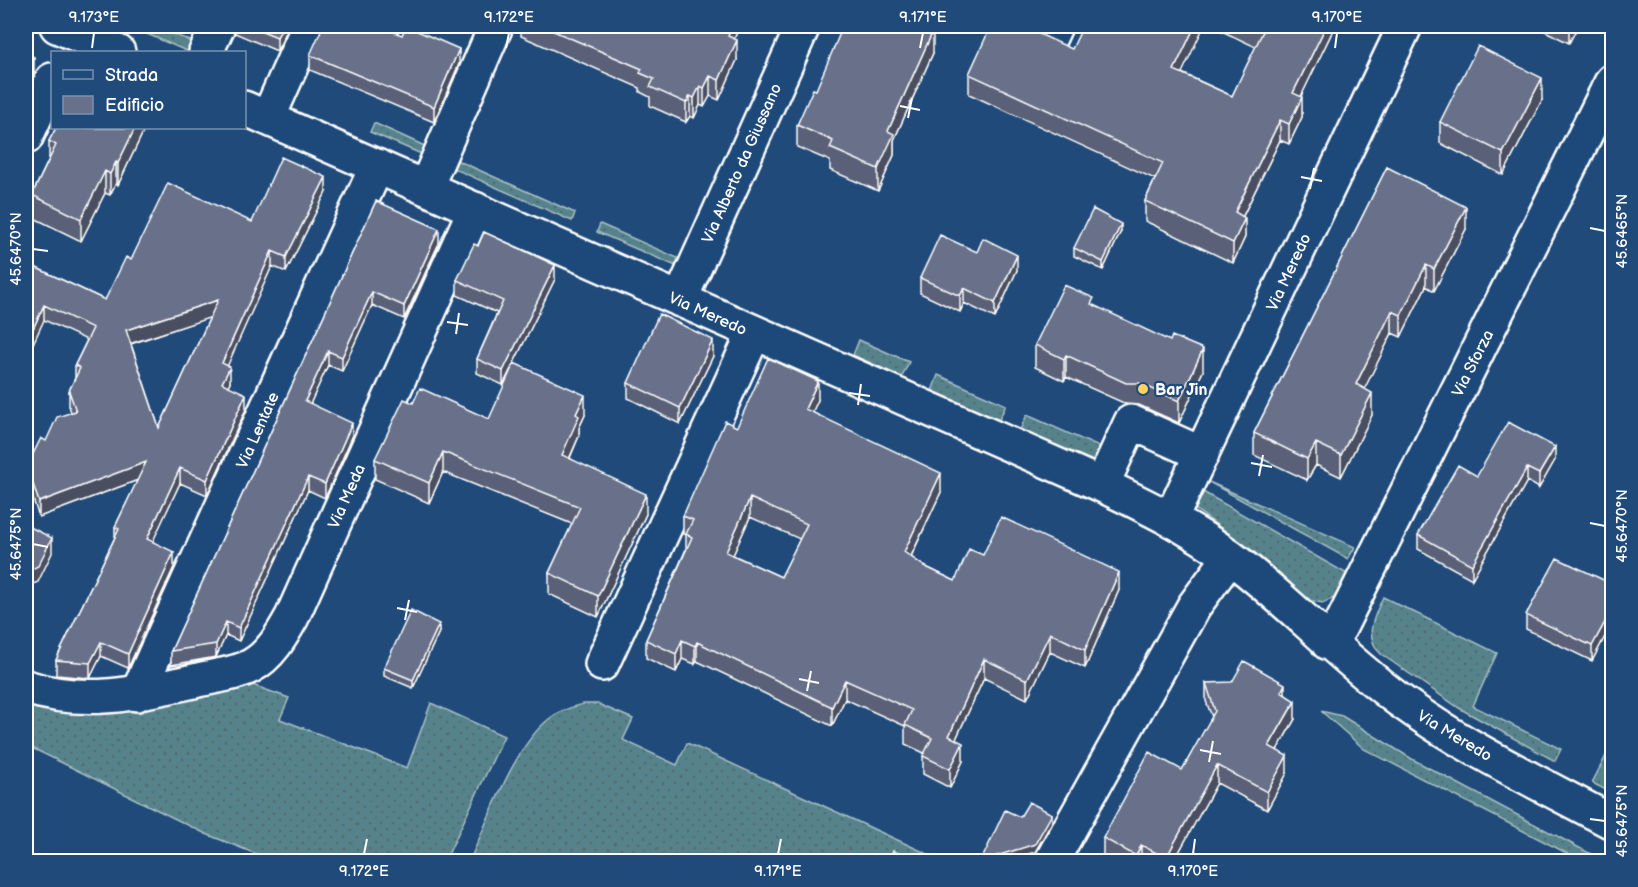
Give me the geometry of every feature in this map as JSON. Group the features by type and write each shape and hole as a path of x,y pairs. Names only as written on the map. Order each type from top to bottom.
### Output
{"street":[{"path":"206,51 218,26"},
{"path":"256,113 309,26"},
{"path":"426,187 496,26"},
{"name":"Via Alberto da Giussano","path":"680,300 803,26"},
{"name":"Via Meredo","path":"1171,518 1405,26"},
{"path":"66,37 115,51"},
{"name":"Via Sforza","path":"1328,643 1340,627 1612,81"},
{"path":"26,137 51,82"},
{"name":"Via Meredo","path":"256,113 1102,485 1171,518 1230,557 1374,681 1427,719 1612,822"},
{"name":"Via Lentate","path":"137,694 377,166"},
{"name":"Via Meda","path":"26,687 54,695 84,698 137,694 252,666 281,637 475,209"},
{"path":"602,664 754,333"},
{"path":"1102,485 1131,422 1202,454"},
{"path":"1051,861 1194,606 1230,557"}],"green space":[{"path":"135,26 155,26 195,43 190,51 187,51 133,28"},
{"path":"374,123 429,148 426,156 370,132"},
{"path":"452,158 575,213 572,221 448,166"},
{"path":"600,224 680,259 676,266 597,232"},
{"path":"859,340 909,362 902,377 853,355"},
{"path":"938,375 1006,405 999,420 932,391"},
{"path":"1027,415 1106,450 1099,464 1020,430"},
{"path":"1209,482 1355,547 1348,559"},
{"path":"1203,492 1349,575 1336,597 1323,603 1308,600 1253,551 1195,509"},
{"path":"1383,597 1497,653 1473,706 1561,749 1555,761 1459,708 1381,654 1372,640 1371,633"},
{"path":"241,681 289,698 280,719 407,768 431,703 504,736 445,861 274,861 206,834 26,745 26,700"},
{"path":"583,704 598,704 633,719 623,740 677,765 687,743 943,861 469,862 503,785 524,747 536,731 553,716"},
{"path":"1321,711 1342,716 1412,759 1604,861 1582,861 1364,749"},
{"path":"1612,746 1612,793 1592,783"}],"building":[{"path":"250,26 283,26 277,37"},
{"path":"323,26 379,26 402,35 406,26 459,49 434,107 310,55"},
{"path":"542,26 731,26 728,36 737,40 719,80 710,76 704,88 700,86 694,98 690,96 686,103 650,87 654,79 640,73 642,69"},
{"path":"843,26 920,26 933,31 888,131 894,134 878,169 830,148 833,141 797,125 813,89 816,90"},
{"path":"991,26 1022,26 1072,49 1083,26 1195,26 1174,70 1232,96 1263,31 1252,26 1326,26 1293,93 1302,97 1289,124 1280,120 1235,212 1245,218 1233,243 1145,201 1163,163 969,74"},
{"path":"1478,46 1542,78 1503,153 1440,122"},
{"path":"26,54 34,57 26,74"},
{"path":"55,129 135,129 118,163 116,162 110,174 105,171 81,219 32,195 56,145 49,141"},
{"path":"281,157 326,177 286,257 272,251 222,363 230,367 222,383 246,394 207,480 180,468 147,539 174,552 128,654 101,642 90,663 56,660 119,529 115,527 146,462 39,502 27,466 41,438 46,441 57,417 76,411 69,391 80,368 75,365 93,328 44,305 26,344 26,263 105,300 126,257 131,260 168,183 252,222","holes":["218,300 159,428 126,330"]},
{"path":"1387,167 1466,207 1434,269 1426,265 1401,315 1392,311 1356,384 1372,393 1341,455 1316,443 1307,459 1254,433"},
{"path":"376,201 439,229 404,306 372,292 342,357 328,351 305,401 352,423 325,484 308,477 239,628 226,622 216,644 171,651"},
{"path":"1093,209 1121,224 1103,262 1074,248"},
{"path":"484,232 555,265 503,371 477,359 503,301 457,280 474,244 478,246"},
{"path":"940,235 977,252 983,238 1017,255 995,303 964,288 960,296 920,278"},
{"path":"1064,285 1094,298 1091,304 1170,341 1172,336 1203,349 1179,401 1139,383 1126,383 1066,355 1064,359 1035,345"},
{"path":"659,314 713,340 680,408 628,383"},
{"path":"768,358 818,381 805,409 941,473 904,552 924,566 955,581 969,549 983,555 1001,517 1119,572 1085,650 1050,633 1027,680 984,659 949,736 963,743 950,769 923,756 932,738 905,725 912,710 845,680 832,707 697,642 695,646 682,640 676,654 646,640 692,537 686,534 693,520 683,516 725,421 737,427","holes":["750,498 807,524 781,577 726,552"]},
{"path":"514,363 585,395 576,414 579,416 562,455 646,494 598,596 549,573 580,507 443,452 429,483 375,459 404,399 413,403 420,388 489,419"},
{"path":"1508,422 1555,447 1539,474 1527,468 1472,565 1418,535 1458,465 1477,476"},
{"path":"26,525 52,538 38,566 26,572"},
{"path":"1557,558 1612,584 1612,609 1592,646 1526,615"},
{"path":"411,610 439,624 413,680 384,668"},
{"path":"1244,661 1285,684 1281,692 1295,701 1269,746 1287,756 1267,792 1217,765 1166,858 1141,845 1136,856 1103,838 1149,752 1182,770 1215,711 1206,683 1232,682"},
{"path":"1029,802 1052,814 1035,844 981,861 1005,810 1020,817"},
{"path":"893,851 918,861 888,861"}],"place":[{"name":"Bar Jin","path":"1143,389"}]}
